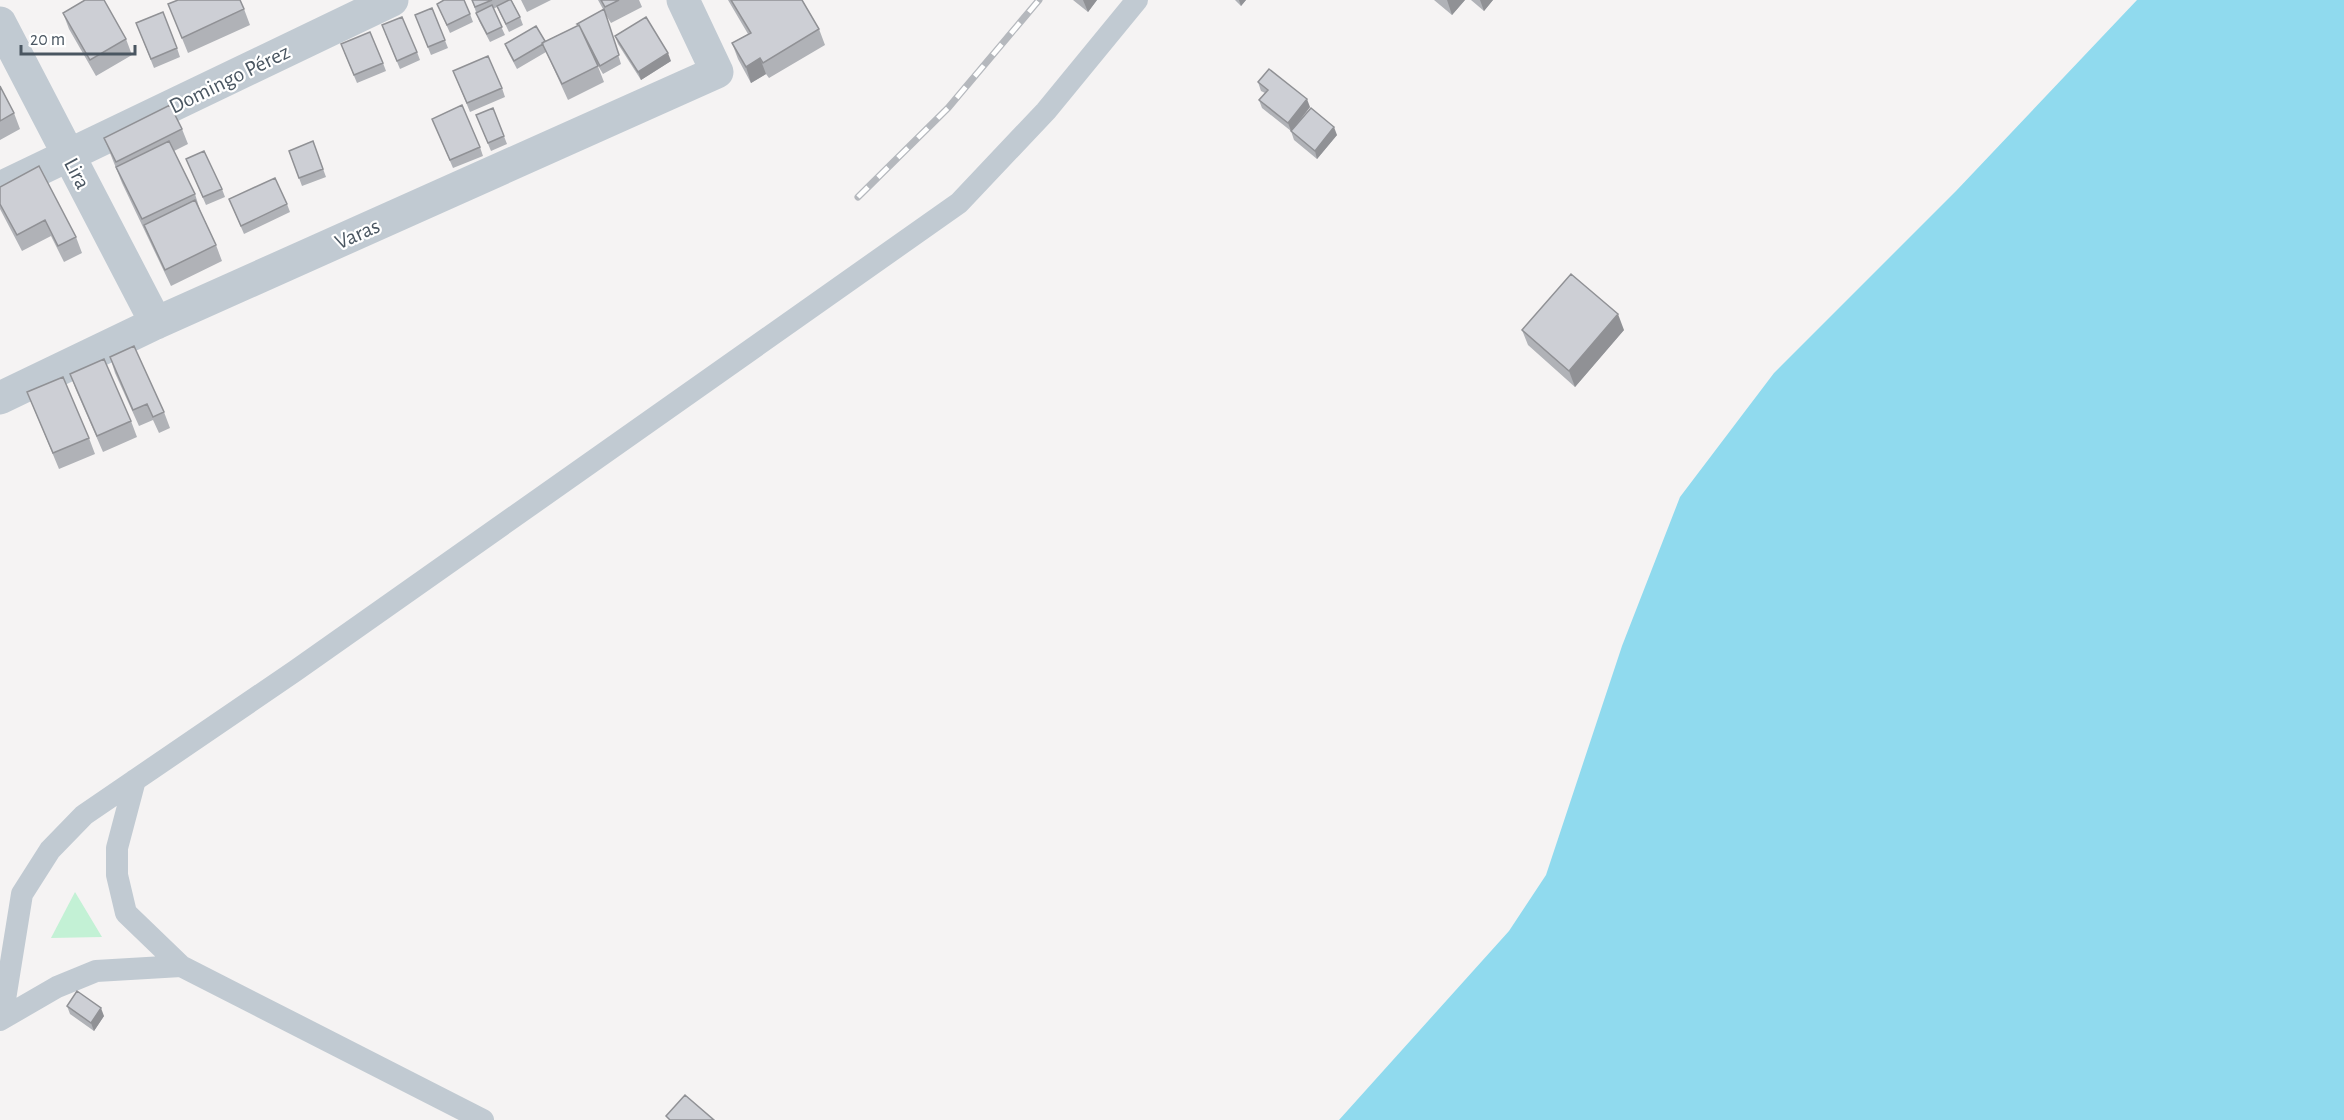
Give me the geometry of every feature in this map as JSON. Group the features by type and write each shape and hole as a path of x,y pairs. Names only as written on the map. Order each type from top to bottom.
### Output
{"street":[{"name":"Domingo Pérez","path":"0,188 392,0"},
{"name":"Varas","path":"0,398 156,322 717,72 683,0"},
{"name":"Lira","path":"0,23 156,322"}],"lane":[{"path":"1,1019 22,894 50,850 84,815 295,671 959,203 1046,111 1137,0"},
{"path":"135,780 117,848 117,875 126,913 181,966 483,1120"},
{"path":"1,1019 57,987 96,971 181,966"}],"green space":[{"path":"75,892 102,937 51,938"}],"water":[{"path":"2137,0 2344,0 2344,1120 1339,1120 1509,931 1546,875 1622,646 1680,497 1774,373 1956,191"}],"building":[{"path":"85,0 104,0 126,39 90,60 63,13"},
{"path":"178,0 240,0 244,9 182,38 168,4"},
{"path":"444,0 464,0 470,14 447,25 437,4"},
{"path":"472,0 492,0 475,7"},
{"path":"509,0 520,17 506,24 497,6"},
{"path":"601,0 619,0 605,7"},
{"path":"731,0 802,0 819,29 763,63 760,58 746,67 732,43 751,33"},
{"path":"492,5 502,27 487,34 476,13"},
{"path":"432,8 445,40 428,47 415,15"},
{"path":"604,9 619,55 600,66 577,24"},
{"path":"163,12 177,48 151,59 136,23"},
{"path":"402,17 417,52 397,61 382,25"},
{"path":"646,17 668,53 638,72 615,36"},
{"path":"579,25 598,66 562,84 542,43"},
{"path":"536,26 545,41 514,61 505,44"},
{"path":"370,32 383,63 354,75 341,44"},
{"path":"488,56 502,88 467,103 453,71"},
{"path":"1269,69 1307,99 1288,123 1259,100 1268,90 1258,82"},
{"path":"0,86 14,113 0,121"},
{"path":"170,105 182,129 116,162 104,138"},
{"path":"462,105 480,147 450,160 432,119"},
{"path":"493,108 504,136 488,143 476,115"},
{"path":"1311,108 1334,127 1315,151 1291,131"},
{"path":"169,141 195,194 142,219 116,167"},
{"path":"313,141 323,169 299,178 289,151"},
{"path":"204,151 222,189 203,197 186,159"},
{"path":"39,166 76,237 58,246 45,220 17,235 0,204 0,187"},
{"path":"275,178 287,204 241,226 229,199"},
{"path":"195,200 216,245 165,270 144,225"},
{"path":"1571,274 1618,314 1569,371 1522,330"},
{"path":"134,346 164,412 153,417 147,404 133,410 110,357"},
{"path":"104,359 131,421 97,436 70,374"},
{"path":"63,377 89,438 53,453 27,392"},
{"path":"77,991 101,1008 91,1023 67,1006"},
{"path":"685,1095 714,1120 670,1120 666,1116"}],"railway":[{"path":"858,197 948,108 1039,0"}]}
